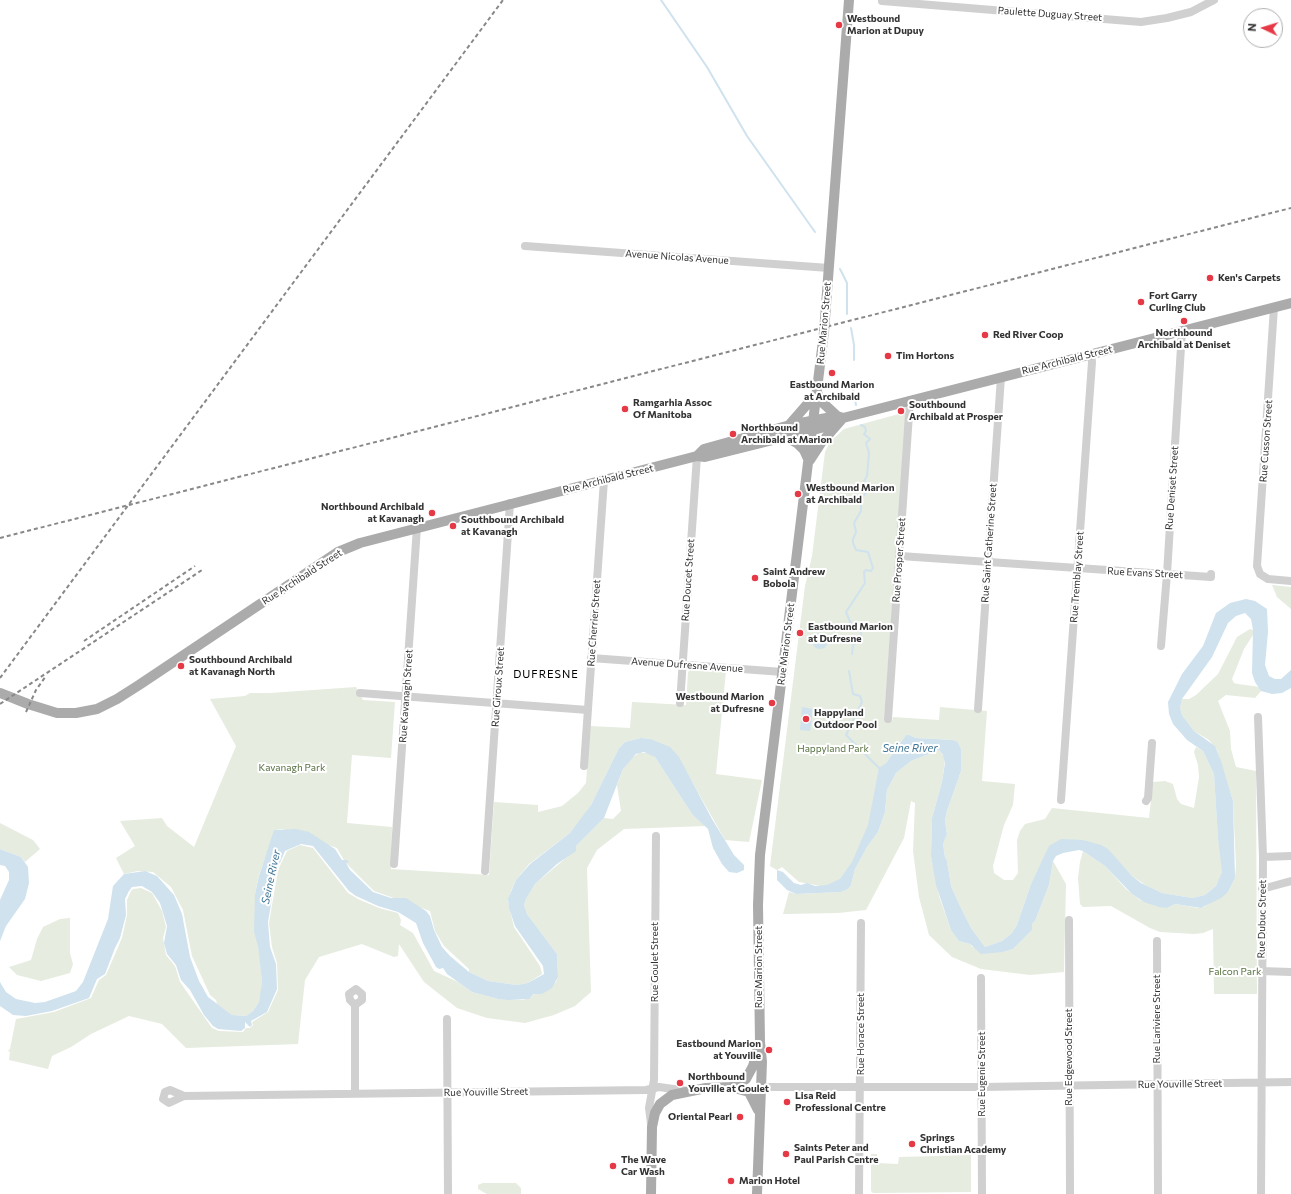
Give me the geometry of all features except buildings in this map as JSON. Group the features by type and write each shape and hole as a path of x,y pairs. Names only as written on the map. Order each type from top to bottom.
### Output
{"main road":[{"name":"Rue Marion Street","path":"757,1194 761,1088 758,905 760,856 817,393 829,268 849,0"},
{"name":"Rue Archibald Street","path":"0,693 57,713 76,713 97,709 134,688 338,552 371,539 697,456 705,457 784,436 813,424 874,410 1291,303"},
{"path":"784,436 797,443 804,450 809,461 842,418 823,402 817,393 790,424"},
{"name":"Rue Archibald Street","path":"697,456 704,449 790,424 813,424"},
{"name":"Rue Youville Street","path":"688,1091 731,1087 746,1078 753,1066 760,1042"},
{"path":"731,1087 749,1092 759,1113"},
{"path":"651,1194 652,1127 655,1113 660,1104 672,1095 688,1091"}],"street":[{"name":"Paulette Duguay Street","path":"882,1 1141,22 1168,18 1191,12 1214,0"},
{"name":"Avenue Nicolas Avenue","path":"525,246 829,268"},
{"name":"Rue Cusson Street","path":"1274,307 1257,566 1260,574 1268,579 1291,581"},
{"name":"Rue Deniset Street","path":"1161,646 1182,331"},
{"name":"Rue Tremblay Street","path":"1061,800 1092,362 1091,354"},
{"name":"Rue Saint Catherine Street","path":"978,709 1001,377"},
{"name":"Rue Prosper Street","path":"888,719 910,400"},
{"name":"Rue Doucet Street","path":"680,703 697,456"},
{"name":"Rue Cherrier Street","path":"584,766 604,480"},
{"name":"Rue Giroux Street","path":"485,871 510,504"},
{"name":"Rue Kavanagh Street","path":"394,864 416,527"},
{"name":"Rue Evans Street","path":"900,556 1210,577 1211,574"},
{"name":"Avenue Dufresne Avenue","path":"591,658 783,672"},
{"path":"360,693 588,710"},
{"name":"Rue Dubuc Street","path":"1258,717 1263,857 1260,1083 1261,1194"},
{"path":"1146,801 1148,798 1152,743"},
{"name":"Rue Goulet Street","path":"652,1127 649,1108 654,1080 656,836"},
{"path":"1263,857 1291,856"},
{"path":"1262,889 1291,882"},
{"name":"Rue Edgewood Street","path":"1069,920 1070,1194"},
{"name":"Rue Horace Street","path":"860,1194 861,922"},
{"name":"Rue Lariviere Street","path":"1158,941 1158,1194"},
{"path":"1261,971 1291,972"},
{"name":"Rue Eugenie Street","path":"982,978 982,1194"},
{"path":"355,1005 355,1094"},
{"path":"448,1020 446,1092 448,1194"},
{"name":"Rue Youville Street","path":"982,1087 1291,1082"},
{"name":"Rue Youville Street","path":"184,1096 652,1089 659,1087 688,1091"},
{"path":"761,1088 982,1087"}],"green space":[{"name":"Happyland Park","path":"906,412 884,721 892,721 893,717 939,720 940,707 987,711 982,781 1015,784 1013,805 1004,825 993,866 994,873 1004,880 1013,880 1018,873 1017,840 1020,831 1025,824 1045,819 1052,808 1149,818 1153,782 1165,781 1173,784 1177,799 1181,804 1194,808 1199,777 1198,765 1194,752 1196,747 1203,751 1214,774 1218,838 1223,867 1221,876 1216,886 1205,895 1192,898 1162,893 1147,886 1132,876 1113,856 1083,840 1041,864 1031,884 1017,925 1011,934 1002,941 985,947 971,928 951,886 943,844 947,834 945,821 947,811 961,771 961,749 958,742 953,740 916,738 909,735 906,735 886,763 881,767 871,823 850,870 832,888 799,882 782,867 777,870 770,866 805,586 812,556 825,452 830,442 844,429"},
{"path":"1272,585 1291,587 1291,609 1277,597"},
{"name":"Falcon Park","path":"1250,629 1253,630 1253,635 1244,649 1232,679 1234,683 1260,687 1261,691 1255,698 1226,695 1218,701 1230,731 1231,749 1236,767 1256,771 1257,994 1214,994 1213,929 1203,933 1194,934 1160,932 1111,906 1083,907 1080,904 1078,878 1083,851 1105,866 1126,889 1140,900 1167,908 1175,904 1198,908 1204,907 1228,892 1235,878 1236,865 1233,801 1217,750 1209,740 1194,731 1182,715 1180,708 1182,699 1189,699 1196,695 1218,674 1237,637"},
{"name":"Kavanagh Park","path":"692,668 726,671 716,774 762,780 749,842 725,840 686,771 650,739 641,738 625,742 619,748 591,805 582,818 570,833 529,864 516,880 511,891 508,902 514,927 540,966 542,974 528,983 517,985 488,981 469,972 469,969 444,946 435,931 430,911 374,891 345,862 337,848 283,829 275,830 259,875 255,894 255,914 262,982 259,1002 253,1011 246,1016 232,1015 217,1004 216,1000 210,995 192,956 183,910 171,887 153,872 138,871 124,874 116,858 135,846 120,821 162,818 167,826 194,847 236,746 210,699 245,696 250,693 356,687 363,700 395,702 391,758 352,755 347,823 392,827 391,869 489,875 494,802 538,805 538,812 562,806 578,793 586,783 590,726 630,728 632,702 686,705 688,672"},
{"path":"939,750 945,758 942,782 932,818 931,856 939,896 951,930 959,941 970,944 972,947 1003,952 1013,949 1032,930 1032,924 1035,921 1049,885 1053,861 1066,884 1064,972 1030,975 981,969 952,957 929,935 919,897 913,851 915,803 911,801 904,838 866,910 838,913 783,914 789,892 796,894 841,892 848,889 851,885 855,869 867,847 878,832 885,812 887,790 896,773 911,761"},
{"path":"639,753 649,753 655,757 692,814 706,826 624,829 597,850 587,868 591,992 575,1006 554,1015 525,1023 487,1018 457,1008 424,982 399,944 398,956 394,957 362,944 319,957 305,980 298,1044 186,1048 162,1024 129,1016 91,1034 71,1047 52,1056 48,1069 9,1060 10,1052 8,1051 10,1049 16,1019 54,1012 91,998 99,980 106,975 122,938 127,915 127,900 133,889 141,888 152,893 162,911 166,927 163,938 166,955 175,966 180,982 212,1028 219,1031 243,1032 246,1028 250,1028 253,1025 252,1022 268,1012 278,990 277,963 272,947 269,923 278,870 287,851 300,845 313,848 348,893 379,908 398,913 401,920 400,925 413,933 434,971 458,982 472,992 498,999 523,1000 530,998 536,993 542,994 556,982 558,977 557,954 527,914 524,905 526,899 535,884 573,852 576,846 604,818 613,819 621,811 617,785 623,769 628,761"},
{"path":"0,823 33,840 40,849 25,862 21,857 0,849"},
{"path":"70,918 70,953 73,964 70,973 41,981 17,975 9,967 31,960 37,939 43,927 60,919"},
{"path":"871,1154 877,1154 877,1163 898,1164 899,1157 971,1155 971,1192 873,1193 871,1191"},
{"path":"483,1183 516,1183 521,1188 521,1194 487,1194 478,1189 478,1185"}],"water":[{"name":"Seine River","path":"1246,599 1255,601 1267,609 1268,632 1265,665 1269,676 1275,679 1281,679 1291,670 1291,688 1282,693 1272,694 1261,691 1255,682 1252,673 1253,630 1251,619 1245,613 1236,616 1228,623 1212,657 1182,699 1180,708 1182,715 1194,731 1215,746 1233,801 1235,878 1228,892 1221,898 1201,908 1175,904 1167,908 1159,907 1144,902 1132,894 1105,866 1083,851 1079,850 1063,853 1056,856 1053,861 1049,885 1035,921 1032,924 1032,930 1013,949 1003,952 981,954 970,944 959,941 951,930 936,885 931,856 932,818 942,782 945,763 943,755 939,750 911,761 896,773 887,790 885,812 878,832 867,847 855,869 851,885 848,889 841,892 796,894 787,890 777,880 777,870 783,872 794,883 801,885 807,883 815,886 827,885 840,879 852,862 868,825 879,768 886,763 906,735 909,735 916,738 953,740 958,742 961,749 961,771 947,811 945,821 947,834 943,844 951,886 971,928 985,947 1002,941 1011,934 1017,925 1031,884 1049,846 1061,839 1083,840 1101,845 1108,849 1132,876 1141,883 1162,893 1192,898 1205,895 1216,886 1222,872 1218,838 1214,774 1203,751 1187,740 1173,724 1169,714 1168,702 1182,674 1203,646 1216,613 1230,603"},
{"path":"820,633 826,635 828,641 826,647 820,649 814,647 812,641 814,635"},
{"name":"Happyland Outdoor Pool","path":"802,707 813,709 810,731 800,730"},
{"name":"Seine River","path":"641,738 650,739 670,747 679,757 712,819 734,855 744,865 744,870 737,873 729,872 722,864 713,848 708,829 692,814 655,757 644,752 636,754 623,769 604,818 576,846 576,851 557,864 535,884 526,899 524,905 527,914 557,954 558,977 552,988 542,994 534,994 529,999 508,1000 472,992 447,974 443,968 439,969 436,967 423,943 416,923 398,912 378,906 356,896 349,891 313,846 301,844 285,851 277,870 268,922 270,947 276,964 277,989 267,1012 251,1021 252,1025 250,1027 245,1022 245,1028 241,1031 218,1029 213,1026 204,1015 190,990 181,980 176,965 167,954 164,943 167,926 160,903 152,892 142,886 132,887 125,899 126,915 120,938 105,974 97,979 89,998 52,1011 26,1016 13,1015 0,1006 0,982 6,992 16,999 35,1003 45,1002 76,991 83,982 108,919 113,886 124,874 145,871 157,876 174,895 182,914 190,957 199,981 208,997 232,1015 246,1016 253,1011 259,1002 262,982 258,946 254,932 255,894 259,876 274,830 296,829 309,832 335,849 342,860 347,860 349,862 346,863 350,870 373,892 391,898 406,898 426,911 430,916 434,930 442,947 469,972 488,981 517,985 528,983 544,974 543,966 515,926 509,908 508,899 516,880 530,864 570,833 591,805 619,748 625,742"},
{"path":"0,849 21,857 28,867 29,883 25,899 6,926 0,941 0,900 9,880 9,872 5,866 0,865"}],"waterway":[{"path":"661,0 707,67 747,136 815,232"},
{"path":"840,269 847,283 847,314"},
{"path":"851,328 854,345 854,360"},
{"path":"853,389 856,405"},
{"path":"852,654 853,645 861,640 861,630 858,625 851,624 846,612 865,583 864,572 866,570 871,571 873,568 868,552 856,550 853,543 856,532 854,523 861,511 861,500 871,484 865,483 864,481 867,476 869,453 866,443 870,439 864,434 866,431 865,427 861,425"},
{"path":"849,671 853,694 860,696 862,702 846,735 879,768"}],"railway":[{"path":"0,678 503,0"},
{"path":"0,538 1291,208"},
{"path":"84,641 195,566"},
{"path":"0,704 202,570"},
{"path":"26,712 36,690 46,676"}],"place":[{"name":"Westbound Marion at Dupuy","path":"839,25"},
{"name":"Ken's Carpets","path":"1210,278"},
{"name":"Fort Garry Curling Club","path":"1141,302"},
{"name":"Northbound Archibald at Deniset","path":"1184,321"},
{"name":"Red River Coop","path":"985,335"},
{"name":"Tim Hortons","path":"888,356"},
{"name":"Eastbound Marion at Archibald","path":"832,373"},
{"name":"Ramgarhia Assoc Of Manitoba","path":"625,409"},
{"name":"Southbound Archibald at Prosper","path":"901,411"},
{"name":"Northbound Archibald at Marion","path":"733,434"},
{"name":"Westbound Marion at Archibald","path":"798,494"},
{"name":"Northbound Archibald at Kavanagh","path":"432,513"},
{"name":"Southbound Archibald at Kavanagh","path":"453,526"},
{"name":"Saint Andrew Bobola","path":"755,578"},
{"name":"Eastbound Marion at Dufresne","path":"800,633"},
{"name":"Southbound Archibald at Kavanagh North","path":"181,666"},
{"name":"Westbound Marion at Dufresne","path":"772,703"},
{"name":"Happyland Outdoor Pool","path":"806,719"},
{"name":"Eastbound Marion at Youville","path":"769,1050"},
{"name":"Northbound Youville at Goulet","path":"680,1083"},
{"name":"Lisa Reid Professional Centre","path":"787,1102"},
{"name":"Oriental Pearl","path":"740,1117"},
{"name":"Springs Christian Academy","path":"912,1144"},
{"name":"Saints Peter and Paul Parish Centre","path":"786,1154"},
{"name":"The Wave Car Wash","path":"613,1166"},
{"name":"Marion Hotel","path":"731,1181"}],"district":[{"name":"DUFRESNE","path":"546,674"}]}
